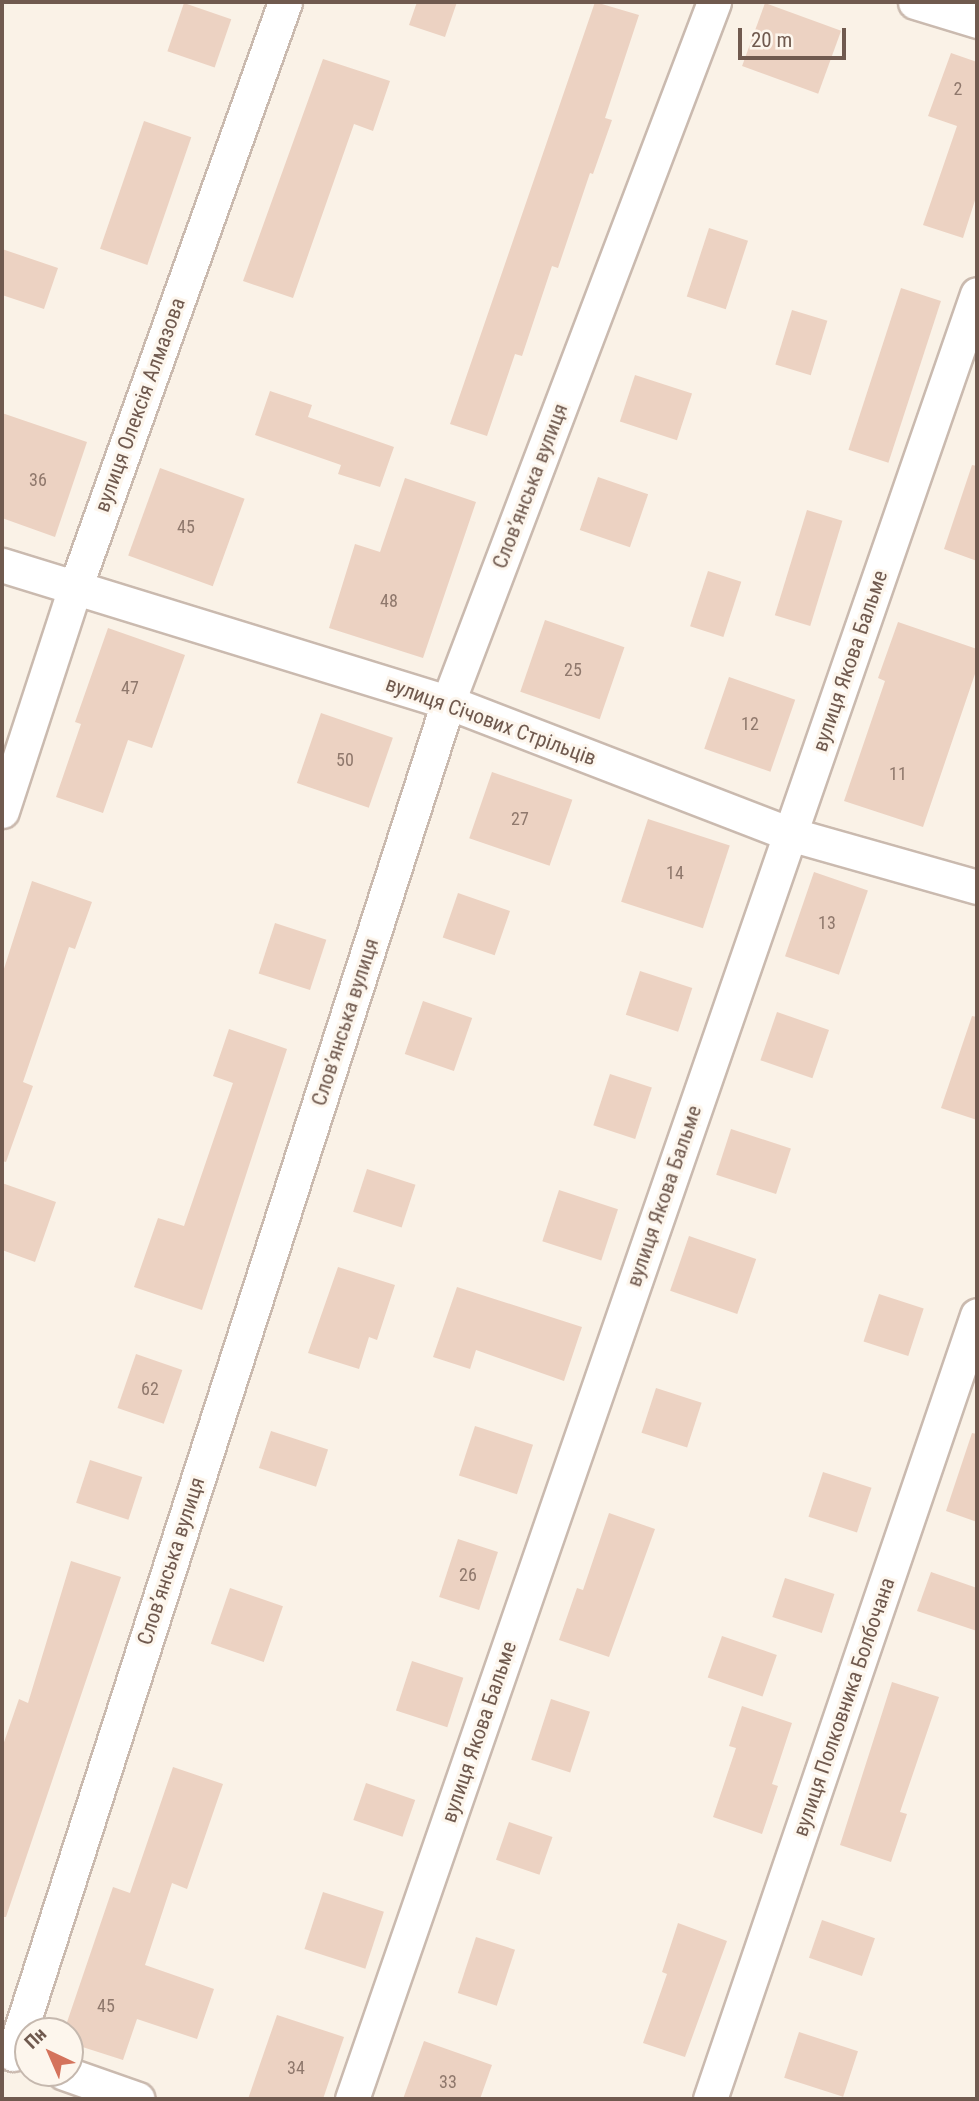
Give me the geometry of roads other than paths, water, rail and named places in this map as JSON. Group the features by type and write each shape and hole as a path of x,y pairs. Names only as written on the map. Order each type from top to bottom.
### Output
{"street":[{"name":"вулиця Олексія Алмазова","path":"2,811 75,588 285,2"},
{"name":"Словʼянська вулиця","path":"26,2017 448,702 715,2"},
{"path":"915,2 977,21"},
{"name":"вулиця Якова Бальме","path":"352,2099 977,293"},
{"name":"вулиця Січових Стрільців","path":"2,565 448,702 790,834 977,887"},
{"name":"вулиця Полковника Болбочана","path":"710,2099 977,1315"},
{"path":"84,2080 138,2099"}]}
